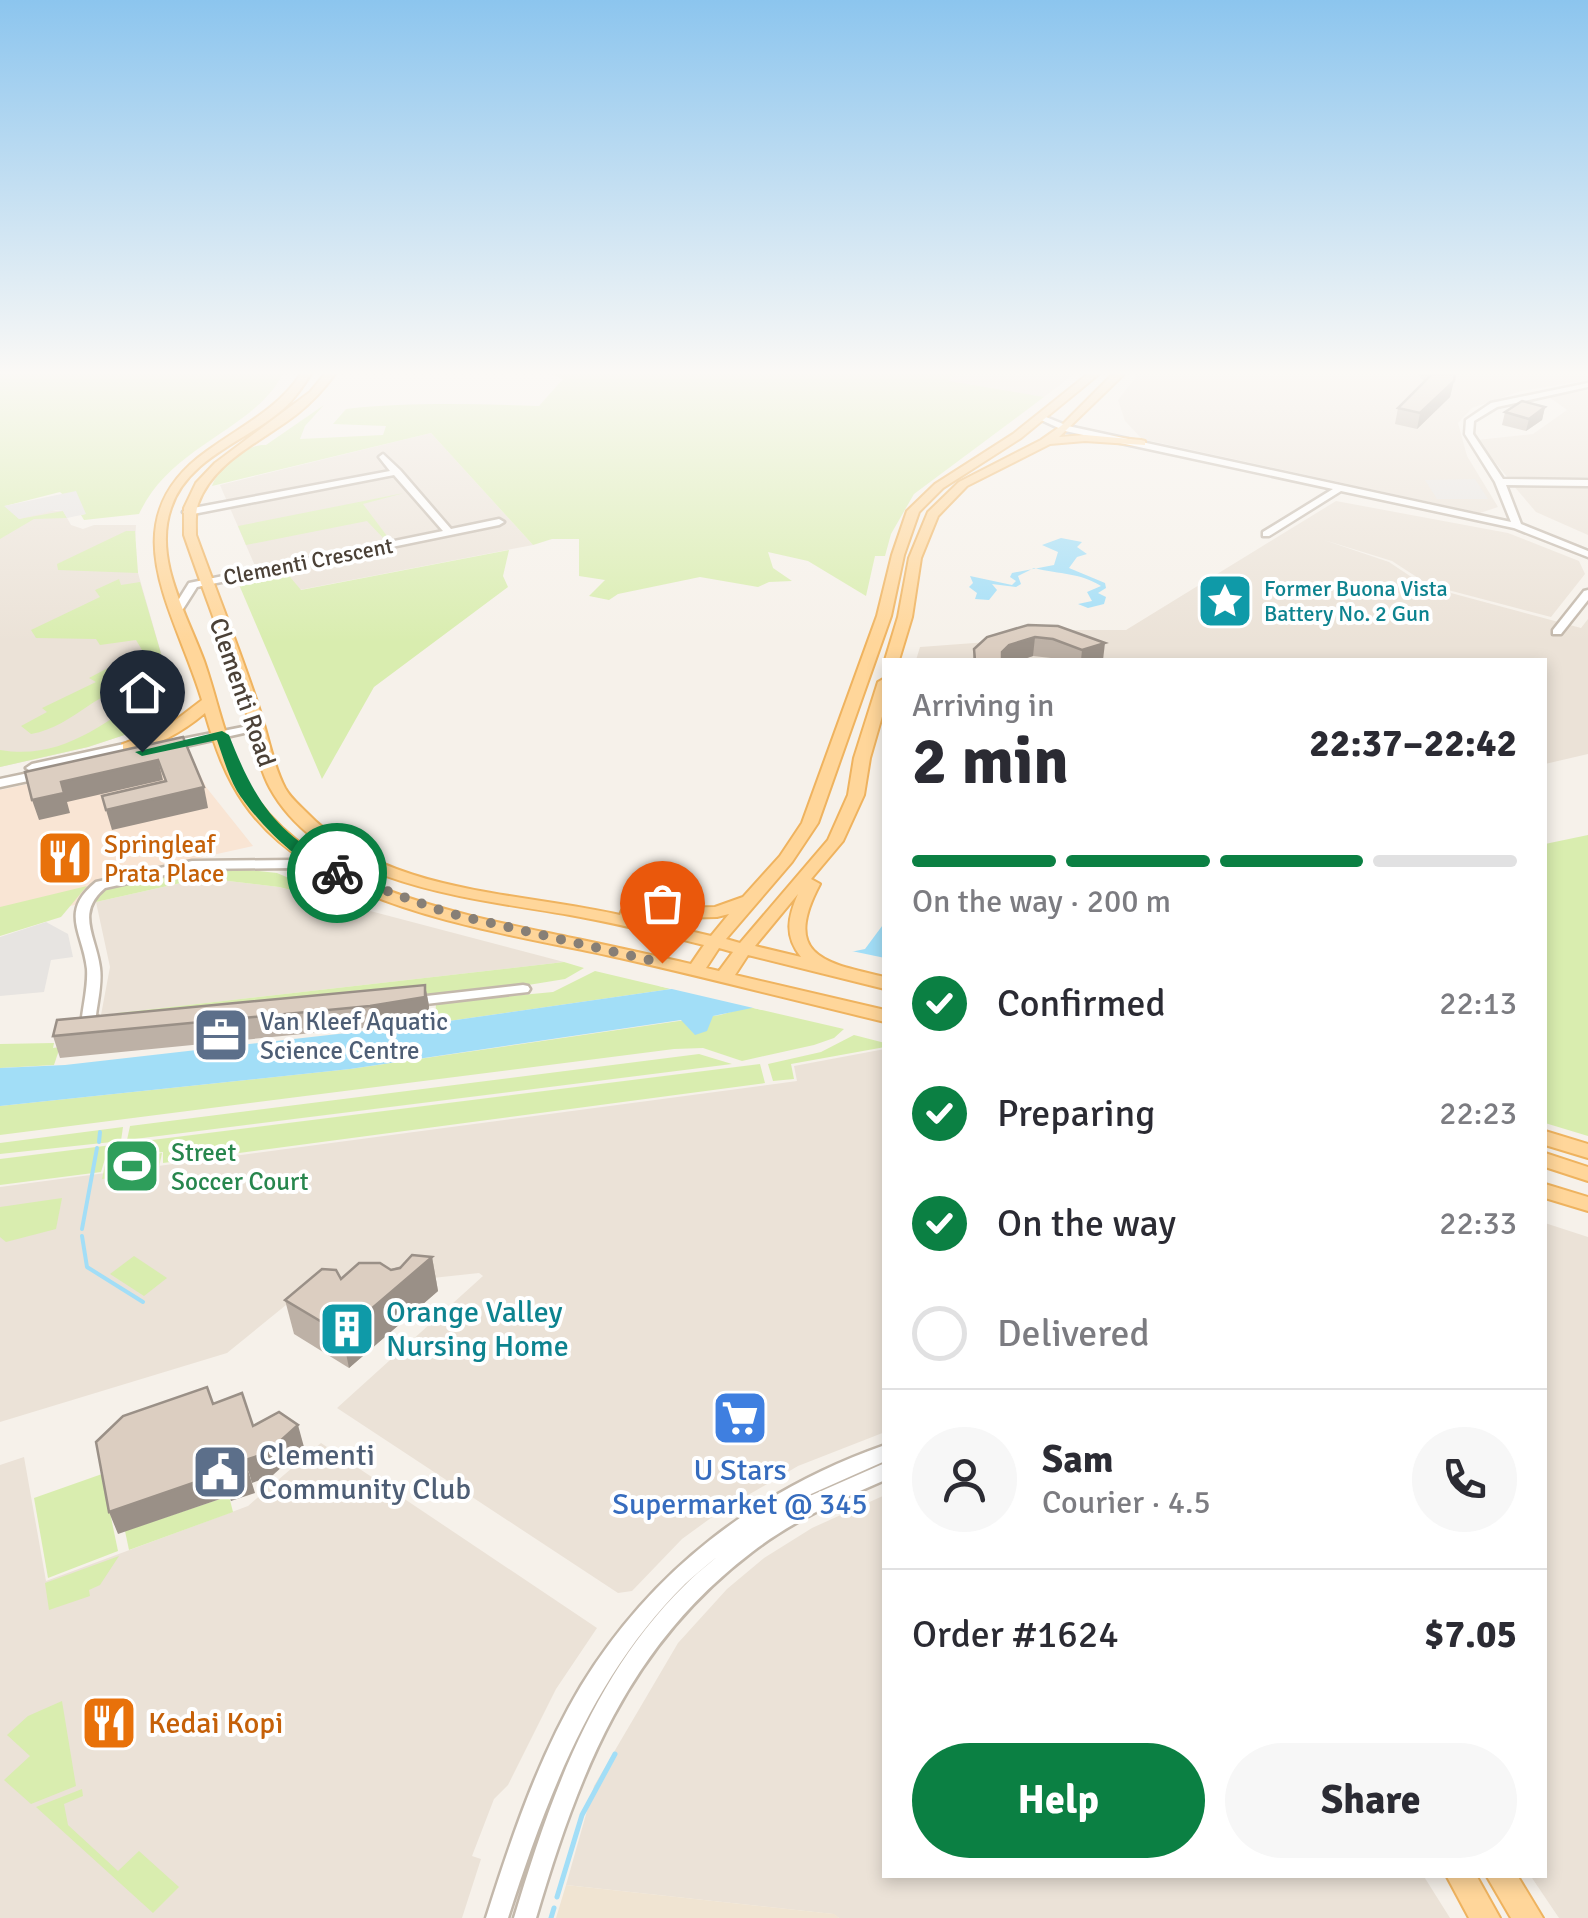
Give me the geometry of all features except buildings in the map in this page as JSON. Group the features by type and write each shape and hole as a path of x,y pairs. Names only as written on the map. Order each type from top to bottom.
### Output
{"main road":[{"name":"Clementi Road","path":"197,464 170,496 159,528 158,547 242,786 260,816 281,834 336,872 448,913 882,1015"},
{"path":"188,512 196,490 222,464"},
{"path":"695,970 803,837 827,783 884,616 898,554 914,512 939,486 976,464"},
{"path":"893,658 915,558 932,515 963,484 1003,464"},
{"name":"Clementi Road","path":"188,512 189,530 205,582 276,786 307,824 335,844 374,864 435,886 587,913 882,982"},
{"path":"833,970 804,954 798,943 796,912 818,864 850,812 882,692"},
{"path":"128,747 174,730 196,716 210,699"},
{"path":"827,783 828,797 836,799 850,789 860,772"},
{"path":"724,978 744,949 818,864"},
{"path":"587,913 717,912 750,899"},
{"path":"1547,1139 1588,1151"},
{"path":"1547,1161 1588,1174"},
{"path":"1547,1192 1588,1204"},
{"path":"1462,1878 1485,1918"},
{"path":"1502,1878 1528,1918"}],"street":[{"path":"389,464 449,532"},
{"path":"1227,464 1461,516 1515,518 1588,554"},
{"path":"1487,464 1500,482 1515,518"},
{"path":"188,512 396,472"},
{"path":"1500,482 1588,483"},
{"path":"196,490 208,503 228,504"},
{"path":"1266,534 1337,490"},
{"name":"Clementi Crescent","path":"179,606 188,589 205,582 499,522"},
{"path":"1557,632 1588,593"},
{"path":"0,775 257,724"},
{"path":"0,783 220,731"},
{"path":"260,864 282,854 281,834"},
{"path":"114,1029 89,1018 94,971 81,913 94,890 112,882 192,865 293,864 336,872"},
{"path":"393,1003 522,989"},
{"path":"497,1918 527,1823 560,1741 580,1702 633,1625 692,1564 758,1515 846,1468 882,1455"},
{"path":"525,1918 564,1794 583,1749 622,1676 652,1637 706,1576 754,1536 796,1509 882,1472"}],"shaded area":[{"path":"307,464 459,464 533,545 268,596 220,485"},
{"path":"1254,464 1472,464 1498,507 1480,513"},
{"path":"1496,464 1588,464 1588,477 1508,478"},
{"path":"1475,479 1488,499 1437,499 1425,480"},
{"path":"1588,484 1588,535 1536,512 1513,485"},
{"path":"76,491 86,514 67,518 63,511 56,510 19,519 4,506"},
{"path":"1336,501 1508,533 1579,561 1585,574 1551,617 1429,585 1392,561 1324,540 1389,562 1425,586 1581,628 1588,619 1588,754 1547,764 1547,658 917,658 920,647 988,642 1043,630 1126,630"},
{"path":"0,508 63,511 71,525 83,529 94,525 136,525 134,559 176,718 88,747 0,767"},
{"path":"171,753 191,755 206,787 253,846 109,878 89,888 75,905 0,920 0,790"},
{"path":"203,878 279,887 564,962 101,1015 110,967 96,902"},
{"path":"46,922 68,934 73,957 51,960 44,992 0,996 0,937"},
{"path":"882,1050 882,1433 798,1466 719,1512 682,1539 632,1591 618,1593 337,1408 483,1276 479,1273 302,1292 227,1353 0,1422 0,1187 797,1081 794,1066"},
{"path":"1547,1224 1588,1237 1588,1918 1559,1918 1532,1878 1547,1878"},
{"path":"321,1443 597,1628 556,1689 508,1785 494,1799 472,1856 481,1859 462,1918 0,1918 0,1465 24,1457 46,1581 248,1506"},
{"path":"882,1496 882,1878 1425,1878 1450,1918 839,1918 833,1914 566,1885 594,1786 678,1643 727,1589 764,1558 812,1528"},
{"path":"566,1885 834,1914 839,1918 556,1918"}],"green space":[{"path":"0,464 180,464 153,490 139,514 84,520 81,515 85,514 60,492 5,506 19,519 63,511 67,518 34,519 0,539"},
{"path":"228,464 305,464 212,486"},
{"path":"459,464 955,464 914,494 891,534 885,556 875,556 866,596 808,561 768,552 773,568 792,581 769,582 758,587 700,577 618,594 609,600 589,596 605,580 579,576 579,539 552,539 533,545"},
{"path":"404,493 363,504 390,540 386,541 367,521 246,545 238,526"},
{"path":"126,531 135,531 138,573 58,570 57,564"},
{"path":"509,550 503,576 508,587 374,687 322,779 237,580 285,571 301,590"},
{"path":"119,579 121,585 140,582 176,718 88,747 0,767 0,750 23,752 64,744 151,694 146,685 129,687 100,698 47,730 31,734 21,726 47,712 42,708 96,682 89,678 142,650 136,640 100,645 96,639 36,638 31,630 100,597 95,590"},
{"path":"1588,835 1588,1136 1547,1124 1547,844"},
{"path":"229,868 277,873 353,905 279,887 203,878 96,902 95,898 139,878"},
{"path":"87,886 61,917 0,936 0,907"},
{"path":"564,962 584,968 565,979 522,986 117,1025 118,1013"},
{"path":"595,971 671,989 435,1023 436,1003 553,992"},
{"path":"749,1007 844,1029 834,1038 814,1045 742,1061 703,1048 674,1049 0,1135 0,1106 350,1069 720,1015"},
{"path":"854,1035 882,1042 882,1048 791,1064 794,1079 773,1081 768,1064 821,1052"},
{"path":"54,1043 53,1048 60,1047 54,1065 0,1068 0,1044"},
{"path":"699,1054 732,1064 127,1140 130,1126"},
{"path":"760,1064 765,1083 163,1163 163,1152 105,1159 101,1172 0,1185 0,1159"},
{"path":"123,1127 121,1141 0,1154 0,1143"},
{"name":"Street Soccer Court","path":"162,1153 158,1172 102,1179 106,1160"},
{"path":"62,1198 56,1229 6,1242 0,1237 0,1207"},
{"path":"134,1256 167,1278 144,1296 110,1274"},
{"path":"102,1474 118,1551 48,1578 34,1498"},
{"path":"229,1496 233,1512 129,1550 125,1531"},
{"path":"119,1556 100,1585 89,1590 90,1596 49,1610 45,1583"},
{"path":"62,1701 76,1786 31,1804 4,1780 30,1756 7,1735 28,1716"},
{"path":"82,1789 83,1796 64,1804 68,1825 118,1871 139,1851 179,1887 153,1913 36,1807"}],"water":[{"path":"1061,538 1082,542 1077,547 1087,554 1077,557 1069,568 1105,583 1106,588 1098,593 1106,597 1104,604 1088,608 1078,604 1092,601 1087,592 1101,586 1093,581 1036,568 1054,565 1058,552 1042,545"},
{"path":"1031,569 1018,576 1021,584 1016,587 992,584 997,590 989,600 975,599 977,593 969,587 973,583 970,576 1012,585 1016,581 1010,577 1012,573"},
{"path":"882,926 882,982 713,1016 707,1031 695,1035 681,1020 350,1069 0,1106 0,1068 65,1065 435,1023 671,989 865,949"}],"pier":[{"path":"842,949 882,957 882,987 762,1010 659,986"}],"waterway":[{"path":"99,1142 100,1132"},
{"path":"82,1229 97,1148"},
{"path":"82,1236 87,1267 143,1302"},
{"path":"557,1897 582,1815 615,1754"},
{"path":"551,1918 554,1908"}],"way so far":[{"path":"337,873 448,913 662,963"}],"place":[{"name":"Former Buona Vista Battery No. 2 Gun","path":"1225,601"},
{"name":"Springleaf Prata Place","path":"65,858"},
{"name":"Van Kleef Aquatic Science Centre","path":"221,1035"},
{"name":"Street Soccer Court","path":"132,1166"},
{"name":"Orange Valley Nursing Home","path":"347,1329"},
{"name":"U Stars Supermarket @ 345","path":"740,1418"},
{"name":"Clementi Community Club","path":"220,1472"},
{"name":"Kedai Kopi","path":"109,1723"}],"route":[{"path":"142,752 222,735 242,786 260,816 309,857 337,873"}]}
